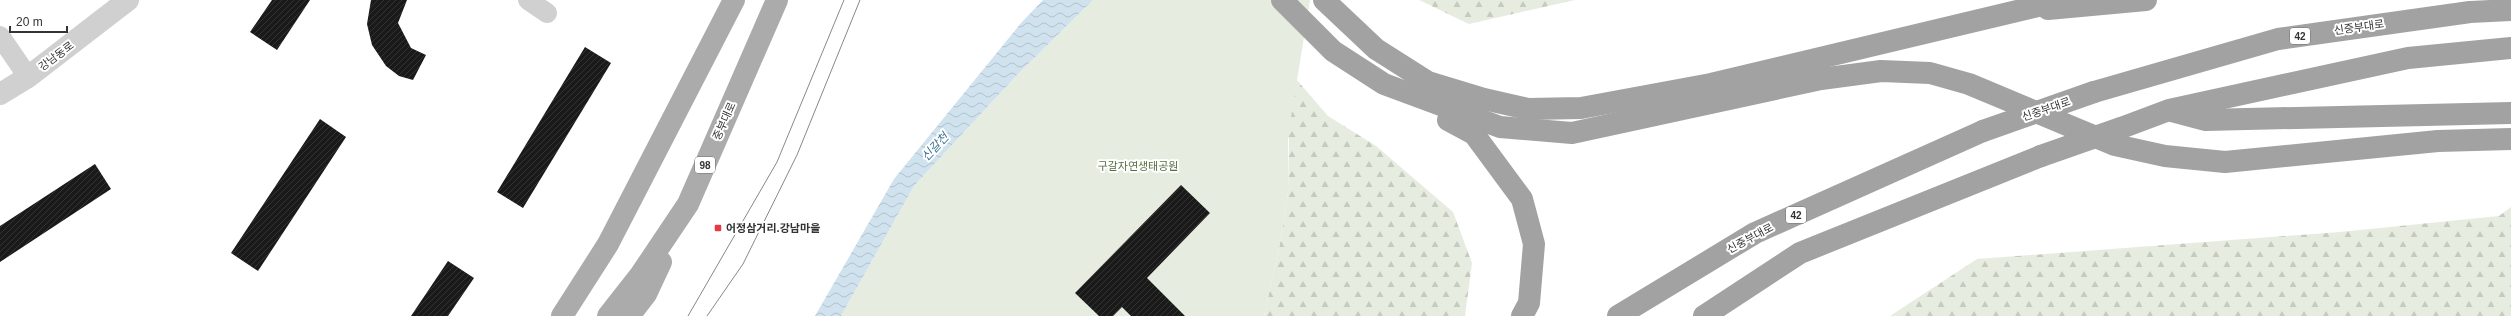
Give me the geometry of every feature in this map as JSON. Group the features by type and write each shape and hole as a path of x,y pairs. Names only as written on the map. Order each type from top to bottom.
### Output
{"highway":[{"path":"1282,0 1333,51 1384,84 1474,134 1522,199 1534,244 1529,303 1522,316"},
{"path":"1328,5 1376,49 1428,82 1484,99 1528,109 1581,108 1711,84 2063,0"},
{"path":"2020,11 2146,0"},
{"name":"신중부대로","path":"1618,316 1755,233 1983,131 2094,92 2278,39 2470,12 2511,10"},
{"path":"1704,316 1800,253 2041,156 2169,110 2408,58 2511,48"},
{"path":"1384,84 1500,128 1572,133 1821,79 1881,71 1930,73 1969,84 2115,146 2165,156 2217,162 2438,141 2511,139"},
{"path":"2169,110 2206,120 2511,112"}],"main road":[{"path":"695,77 721,0"},
{"path":"562,316 608,244 734,0"},
{"name":"중부대로","path":"608,316 641,274 688,204 778,0"},
{"path":"629,316 646,294 688,204"},
{"path":"550,316 608,244"}],"street":[{"name":"강남동로","path":"0,94 28,77 128,0"},
{"path":"528,0 547,13"},
{"path":"0,36 28,77"}],"green space":[{"name":"구갈자연생태공원","path":"1093,0 1310,0 1288,136 1288,193 1280,243 1264,316 841,316 914,186 1018,74"},
{"path":"1419,0 1575,0 1469,24"},
{"path":"1273,64 1296,79 1328,116 1376,146 1453,212 1472,263 1465,316 1264,316 1280,243 1288,193 1289,139 1277,112"},
{"path":"2511,207 2511,316 1890,316 1977,259 2340,232 2499,216"}],"water":[{"name":"신갈천","path":"1043,0 1093,0 1018,74 914,186 841,316 815,316 894,179 1021,23"}],"building":[{"path":"272,0 310,0 277,50 250,32"},
{"path":"371,0 407,0 398,23 411,48 426,55 413,80 399,76 386,66 372,45 367,24"},
{"path":"585,47 611,63 523,208 497,192"},
{"path":"320,119 346,137 258,271 231,253"},
{"path":"95,164 111,189 0,262 0,226"},
{"path":"1181,185 1210,213 1147,278 1185,316 1131,316 1122,307 1113,316 1099,316 1075,293"},
{"path":"448,261 474,278 448,316 411,316"}],"tram line":[{"path":"688,316 777,162 844,0"},
{"path":"707,316 743,264 797,155 860,0"}],"place":[{"name":"어정삼거리.강남마을","path":"718,228"}]}
